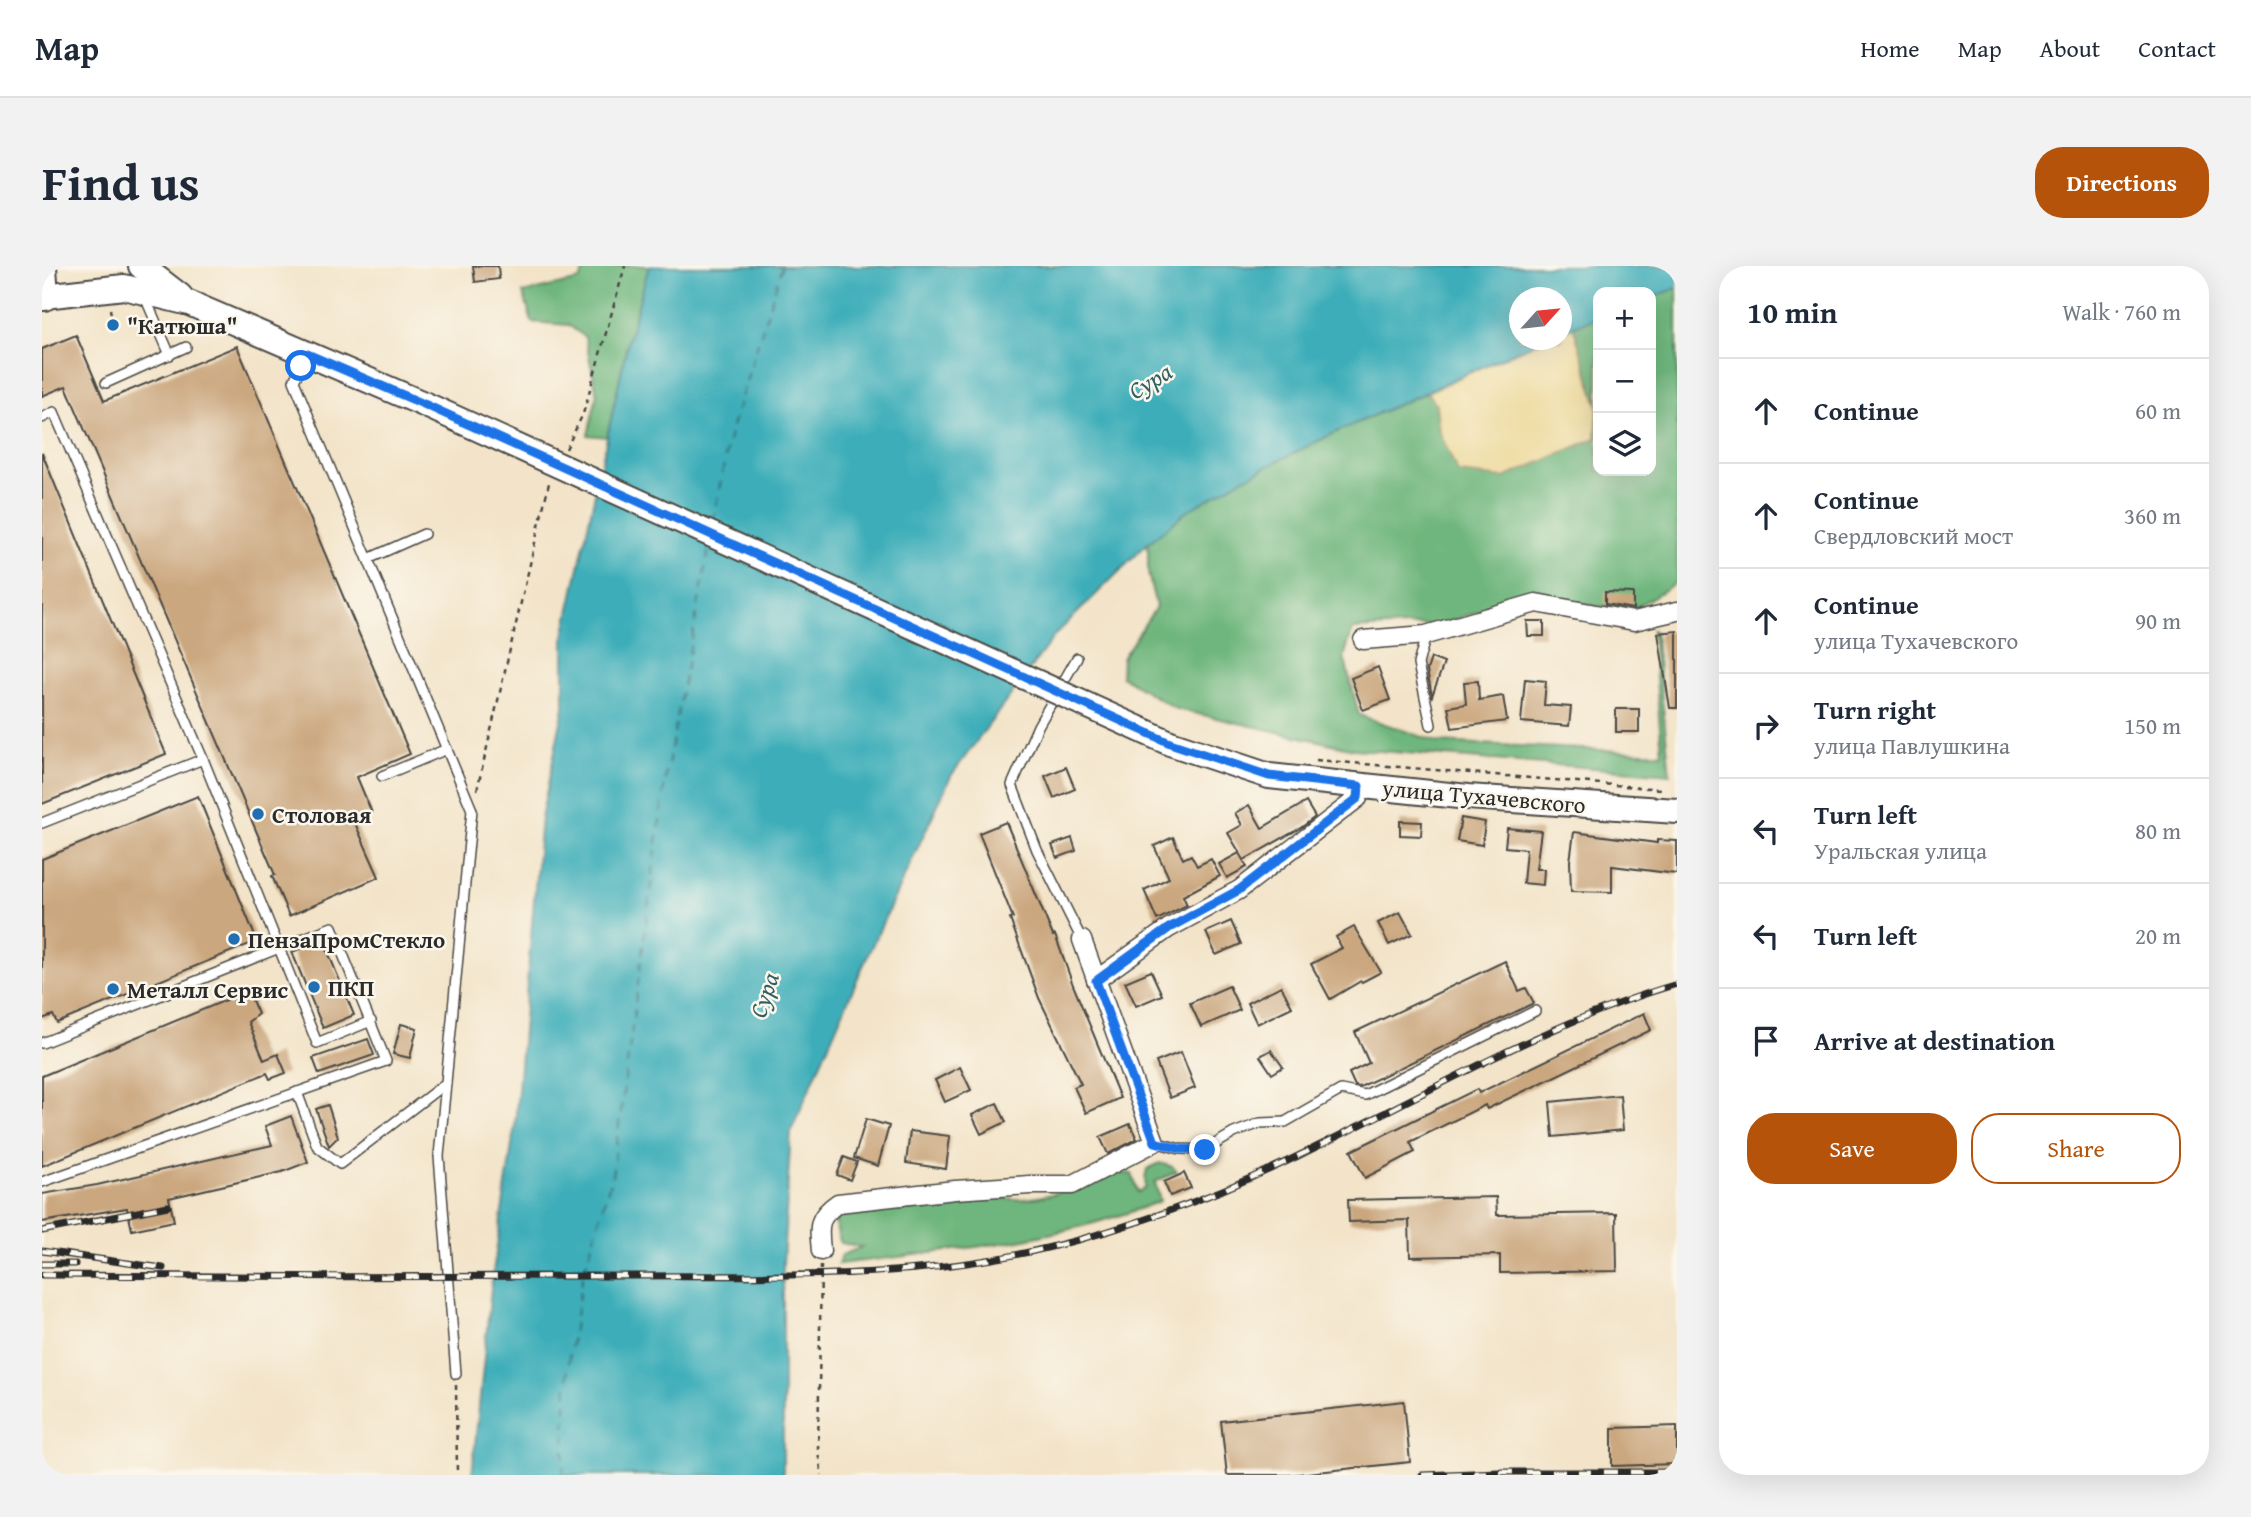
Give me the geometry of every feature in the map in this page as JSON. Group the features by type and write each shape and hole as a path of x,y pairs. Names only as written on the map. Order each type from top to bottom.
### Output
{"main road":[{"path":"141,266 189,303"},
{"path":"42,267 43,296 124,287 189,303"},
{"name":"улица Тухачевского","path":"189,303 426,405 1170,743 1269,776 1468,797 1677,811"}],"street":[{"path":"1363,640 1426,635 1536,603 1634,621 1677,611"},
{"path":"1096,981 1169,928 1239,890 1269,868 1358,798 1359,786"},
{"path":"821,1251 818,1225 827,1210 838,1203 956,1190 1072,1185 1155,1142 1082,940"}],"lane":[{"path":"143,292 170,355"},
{"path":"106,383 186,348"},
{"path":"307,354 294,381 472,810 439,1156 456,1374"},
{"path":"42,418 54,412 203,759 317,1043 371,1021"},
{"path":"368,559 424,534"},
{"path":"1426,635 1418,664 1430,725"},
{"path":"1077,658 1038,726 1012,785 1037,850 1082,940"},
{"path":"382,776 447,750"},
{"path":"42,823 203,759"},
{"path":"42,1043 332,926 386,1061 42,1182"},
{"path":"1155,1142 1180,1149 1205,1150 1234,1133 1260,1124 1285,1122 1341,1090 1365,1095 1535,1011"},
{"path":"297,1092 317,1146 340,1164 446,1083"}],"path":[{"path":"583,414 625,266"},
{"path":"110,309 113,325"},
{"path":"472,810 546,490"},
{"path":"1316,760 1663,789"},
{"path":"821,1251 818,1452 822,1475"},
{"path":"456,1374 457,1475"}],"green space":[{"path":"585,266 649,266 628,341 607,437 588,435 597,394 585,337 568,325 532,322 523,293 580,280"},
{"path":"1677,288 1677,582 1635,608 1595,606 1537,593 1443,624 1353,629 1344,657 1359,715 1437,742 1662,753 1652,630 1655,632 1670,774 1354,749 1176,709 1121,676 1122,658 1156,607 1148,573 1148,543 1187,511 1244,478 1334,433 1427,392 1436,405 1439,431 1504,477 1593,439 1593,476 1656,476 1656,296"},
{"path":"1593,319 1593,390 1573,326"},
{"path":"1160,1163 1173,1167 1176,1172 1155,1182 1160,1201 1121,1215 1042,1236 838,1264 842,1255 862,1247 840,1243 835,1222 847,1211 871,1212 915,1199 923,1205 939,1209 980,1198 1031,1198 1057,1193 1121,1173 1132,1174 1138,1192 1146,1188 1147,1169"}],"sand":[{"path":"1572,326 1593,390 1593,439 1504,478 1458,473 1439,431 1436,405 1427,392 1520,350 1572,350"}],"water":[{"name":"Сура","path":"649,266 1677,266 1677,288 1656,296 1656,287 1593,287 1593,319 1572,327 1572,287 1509,287 1509,350 1520,350 1334,433 1244,478 1187,511 1148,543 1055,635 951,776 870,950 791,1131 783,1263 783,1475 472,1475 492,1279 515,1125 541,818 564,707 564,636 628,341"}],"building":[{"path":"473,266 498,266 499,279 475,282"},
{"path":"76,335 104,401 237,346 410,754 357,777 372,813 354,821 379,877 289,916 272,876 275,875 66,386 42,396 42,349"},
{"path":"42,453 166,754 42,804"},
{"path":"1605,592 1633,593 1633,609 1605,604"},
{"path":"1527,621 1544,621 1544,636 1528,636"},
{"path":"1677,631 1677,708 1670,708 1658,633"},
{"path":"1431,658 1444,663 1432,696 1427,670"},
{"path":"1378,667 1390,700 1363,710 1351,678"},
{"path":"1525,679 1546,681 1544,705 1571,707 1569,726 1521,722"},
{"path":"1478,681 1479,700 1503,696 1507,721 1452,728 1448,707 1466,704 1464,682"},
{"path":"1616,709 1639,709 1639,732 1616,732"},
{"path":"1066,767 1075,789 1054,798 1045,776"},
{"path":"198,796 257,941 57,1023 53,1015 42,1019 42,859"},
{"path":"1306,802 1315,817 1244,860 1228,833 1242,825 1235,813 1249,805 1262,828"},
{"path":"1461,818 1485,822 1482,845 1457,841"},
{"path":"1400,821 1422,822 1421,836 1400,835"},
{"path":"1006,822 1053,936 1055,935 1120,1098 1086,1113 1074,1087 1081,1084 1039,998 1010,919 1013,918 979,833"},
{"path":"1507,828 1541,831 1536,869 1544,869 1543,885 1523,883 1526,849 1505,847"},
{"path":"1574,832 1657,843 1657,840 1677,841 1677,874 1612,866 1612,892 1571,891 1570,861"},
{"path":"1173,837 1183,859 1191,855 1197,866 1211,859 1220,876 1183,896 1187,905 1157,920 1144,890 1169,878 1154,846"},
{"path":"1072,838 1076,851 1057,858 1052,845"},
{"path":"1239,853 1247,867 1227,878 1219,864"},
{"path":"1400,912 1412,934 1389,945 1378,923"},
{"path":"1231,921 1241,944 1216,955 1206,932"},
{"path":"1354,927 1381,972 1330,999 1311,964 1342,948 1336,937"},
{"path":"323,940 354,1015 323,1028 292,952"},
{"path":"1505,961 1519,991 1526,988 1534,1003 1360,1087 1355,1086 1349,1073 1369,1063 1355,1032"},
{"path":"1151,971 1162,995 1136,1006 1125,982"},
{"path":"1229,986 1240,1010 1201,1027 1190,1003"},
{"path":"1281,986 1292,1007 1257,1024 1247,1003"},
{"path":"248,991 258,1014 248,1022 264,1060 278,1054 286,1073 270,1079 267,1073 42,1166 42,1076"},
{"path":"1644,1013 1651,1030 1487,1109 1485,1105 1410,1142 1415,1152 1365,1178 1351,1151 1477,1089 1479,1093"},
{"path":"401,1024 417,1028 410,1058 393,1054"},
{"path":"368,1039 374,1055 319,1074 313,1058"},
{"path":"1271,1050 1283,1067 1272,1074 1260,1056"},
{"path":"1181,1052 1195,1088 1170,1098 1156,1062"},
{"path":"960,1067 971,1090 945,1102 935,1080"},
{"path":"1620,1095 1623,1130 1553,1137 1550,1102"},
{"path":"997,1103 1006,1122 981,1134 972,1115"},
{"path":"328,1105 338,1137 329,1146 316,1109"},
{"path":"291,1116 308,1162 282,1172 169,1198 174,1221 132,1230 127,1208 42,1222 42,1194 97,1185 272,1145 265,1126"},
{"path":"866,1119 889,1126 878,1166 854,1158"},
{"path":"1130,1124 1137,1139 1108,1154 1100,1137"},
{"path":"910,1131 950,1136 946,1169 906,1163"},
{"path":"844,1157 857,1162 850,1180 837,1175"},
{"path":"1184,1173 1191,1188 1170,1196 1164,1182"},
{"path":"1496,1197 1497,1215 1616,1213 1617,1271 1500,1273 1500,1255 1410,1257 1409,1220 1349,1222 1348,1200"},
{"path":"1404,1401 1410,1462 1289,1475 1227,1475 1221,1421"},
{"path":"1677,1426 1677,1464 1612,1466 1612,1428"}],"ferry route":[{"path":"713,521 730,433 782,266"},
{"path":"563,1475 568,1363 583,1275 612,1176 666,775 709,548"}],"railway":[{"path":"42,1275 788,1275 894,1271 999,1258 1114,1229 1208,1196 1298,1156 1532,1040 1628,1000 1677,984"},
{"path":"42,1231 168,1206"},
{"path":"42,1251 163,1268"},
{"path":"42,1264 75,1264"},
{"path":"1422,1475 1677,1472"}],"place":[{"name":"\"Катюша\"","path":"113,325"},
{"name":"Столовая","path":"258,814"},
{"name":"ПензаПромСтекло","path":"234,939"},
{"name":"ПКП","path":"314,987"},
{"name":"Металл Сервис","path":"113,989"}],"route":[{"path":"301,366 307,354 426,405 1170,743 1269,776 1359,786 1358,798 1269,868 1239,890 1169,928 1096,981 1155,1142 1180,1149 1205,1150"}]}
